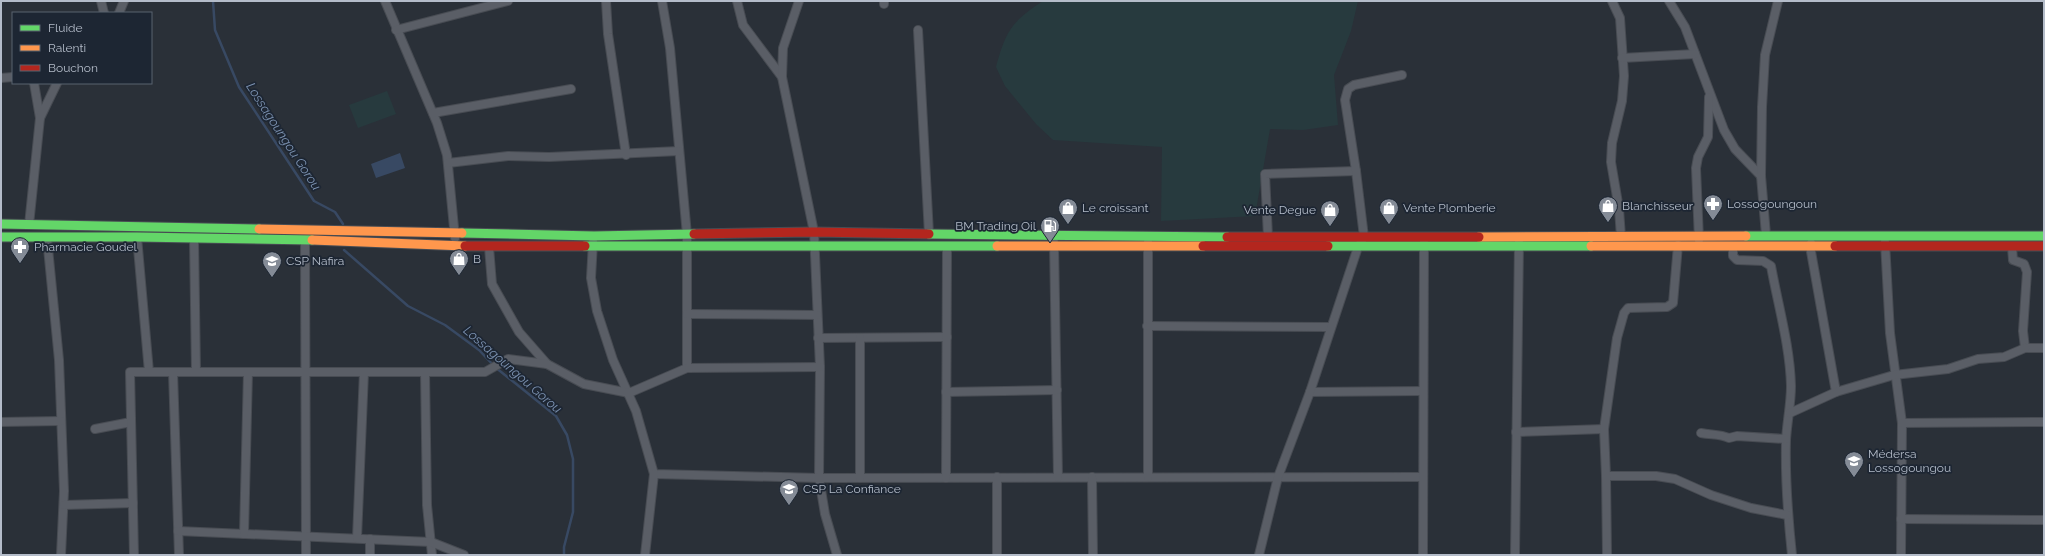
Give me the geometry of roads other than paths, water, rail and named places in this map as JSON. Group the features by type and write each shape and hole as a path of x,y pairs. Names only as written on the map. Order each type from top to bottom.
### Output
{"main road":[{"path":"1,224 594,236 814,232 1149,237 1364,237 1424,241 1520,241 1678,245 1699,241 1766,235 1814,237 2044,236"},
{"path":"1,237 138,237 305,240 455,246 593,247 1358,247 1424,241"},
{"path":"1520,241 1621,237 1699,241 1733,246 2044,246"}],"street":[{"path":"101,1 104,12"},
{"path":"119,12 124,1"},
{"path":"385,1 396,30 433,113 447,155 455,246"},
{"path":"396,30 508,1"},
{"path":"606,1 608,34 626,155"},
{"path":"662,1 670,48 687,235 687,368"},
{"path":"737,1 743,25 782,77"},
{"path":"799,1 783,48 782,77 816,246 817,315 820,367 819,478 825,514 837,555"},
{"path":"1612,1 1620,18 1624,76 1623,95 1612,143 1610,162 1619,209 1621,237"},
{"path":"1669,1 1685,27 1724,130 1735,149 1761,176"},
{"path":"1766,235 1761,176 1765,55 1778,1"},
{"path":"918,30 928,234"},
{"path":"1622,58 1695,54"},
{"path":"1259,555 1278,477 1310,392 1358,247 1364,237 1356,171 1346,116 1345,100 1348,89 1354,85 1402,75"},
{"path":"1,77 12,77"},
{"path":"29,225 40,118 34,84"},
{"path":"40,118 57,84"},
{"path":"433,113 571,89"},
{"path":"1699,241 1696,168 1698,157 1708,138 1709,92"},
{"path":"448,163 508,156 549,157 626,155 679,151"},
{"path":"1268,237 1264,174 1356,171"},
{"path":"1054,235 1058,477"},
{"path":"594,236 591,278 597,311 613,360 629,393 638,418 654,474 645,555"},
{"path":"1886,236 1884,246 1894,375 1902,423 1901,555"},
{"path":"138,237 149,372"},
{"path":"1148,477 1147,247 1149,237"},
{"path":"1814,237 1810,246 1836,392"},
{"path":"47,238 58,342 64,505 61,555"},
{"path":"194,238 196,372"},
{"path":"305,240 306,555"},
{"path":"1423,555 1424,241"},
{"path":"1515,555 1520,241"},
{"path":"1607,555 1604,429 1618,338 1624,312 1632,307 1672,305 1678,245"},
{"path":"489,246 492,284 519,332 547,364 584,384 629,393 687,368 820,367"},
{"path":"1733,246 1733,256 1737,260 1762,260 1771,266 1788,356 1791,385 1790,413 1786,439 1787,515 1792,555"},
{"path":"946,478 947,247"},
{"path":"2012,247 2013,260 2024,264 2028,272 2023,331 2025,348"},
{"path":"687,314 817,315"},
{"path":"1147,326 1331,327"},
{"path":"818,338 947,337"},
{"path":"860,338 860,478"},
{"path":"1790,413 1836,392 1894,375 1948,369 1978,359 2004,357 2025,348 2044,348"},
{"path":"134,555 130,372 485,372 508,359 547,364"},
{"path":"173,372 179,555"},
{"path":"244,534 248,372"},
{"path":"357,538 364,372"},
{"path":"425,372 427,505 432,542 432,555"},
{"path":"946,392 1057,390"},
{"path":"1310,392 1423,391"},
{"path":"1,422 61,421"},
{"path":"95,430 131,422"},
{"path":"1902,423 2044,422"},
{"path":"1516,432 1604,429"},
{"path":"1701,433 1723,435 1730,438 1737,436 1786,439"},
{"path":"654,474 819,478 1423,477"},
{"path":"1606,476 1656,476 1675,479 1711,495 1751,508 1787,515"},
{"path":"997,477 997,555"},
{"path":"1092,477 1093,555"},
{"path":"64,505 133,503"},
{"path":"1901,519 2044,520"},
{"path":"178,531 432,542 464,555"},
{"path":"370,539 370,555"}],"water":[{"path":"400,153 405,168 376,178 371,164"}],"waterway":[{"name":"Lossagoungou Gorou","path":"213,1 215,30 239,87 314,201 335,212 343,224"},
{"name":"Lossagoungou Gorou","path":"344,250 408,306 445,325 479,350 495,367 556,416 567,435 573,459 573,512 564,547 564,555"}],"place":[{"name":"Lossogoungoun","path":"1713,221"},
{"name":"Blanchisseur","path":"1608,223"},
{"name":"Le croissant","path":"1068,225"},
{"name":"Vente Plomberie","path":"1389,225"},
{"name":"Vente Degue","path":"1330,227"},
{"name":"BM Trading Oil","path":"1050,243"},
{"name":"Pharmacie Goudel","path":"20,264"},
{"name":"B","path":"459,276"},
{"name":"CSP Nafira","path":"272,278"},
{"name":"Médersa Lossogoungou","path":"1854,478"},
{"name":"CSP La Confiance","path":"789,506"}]}
